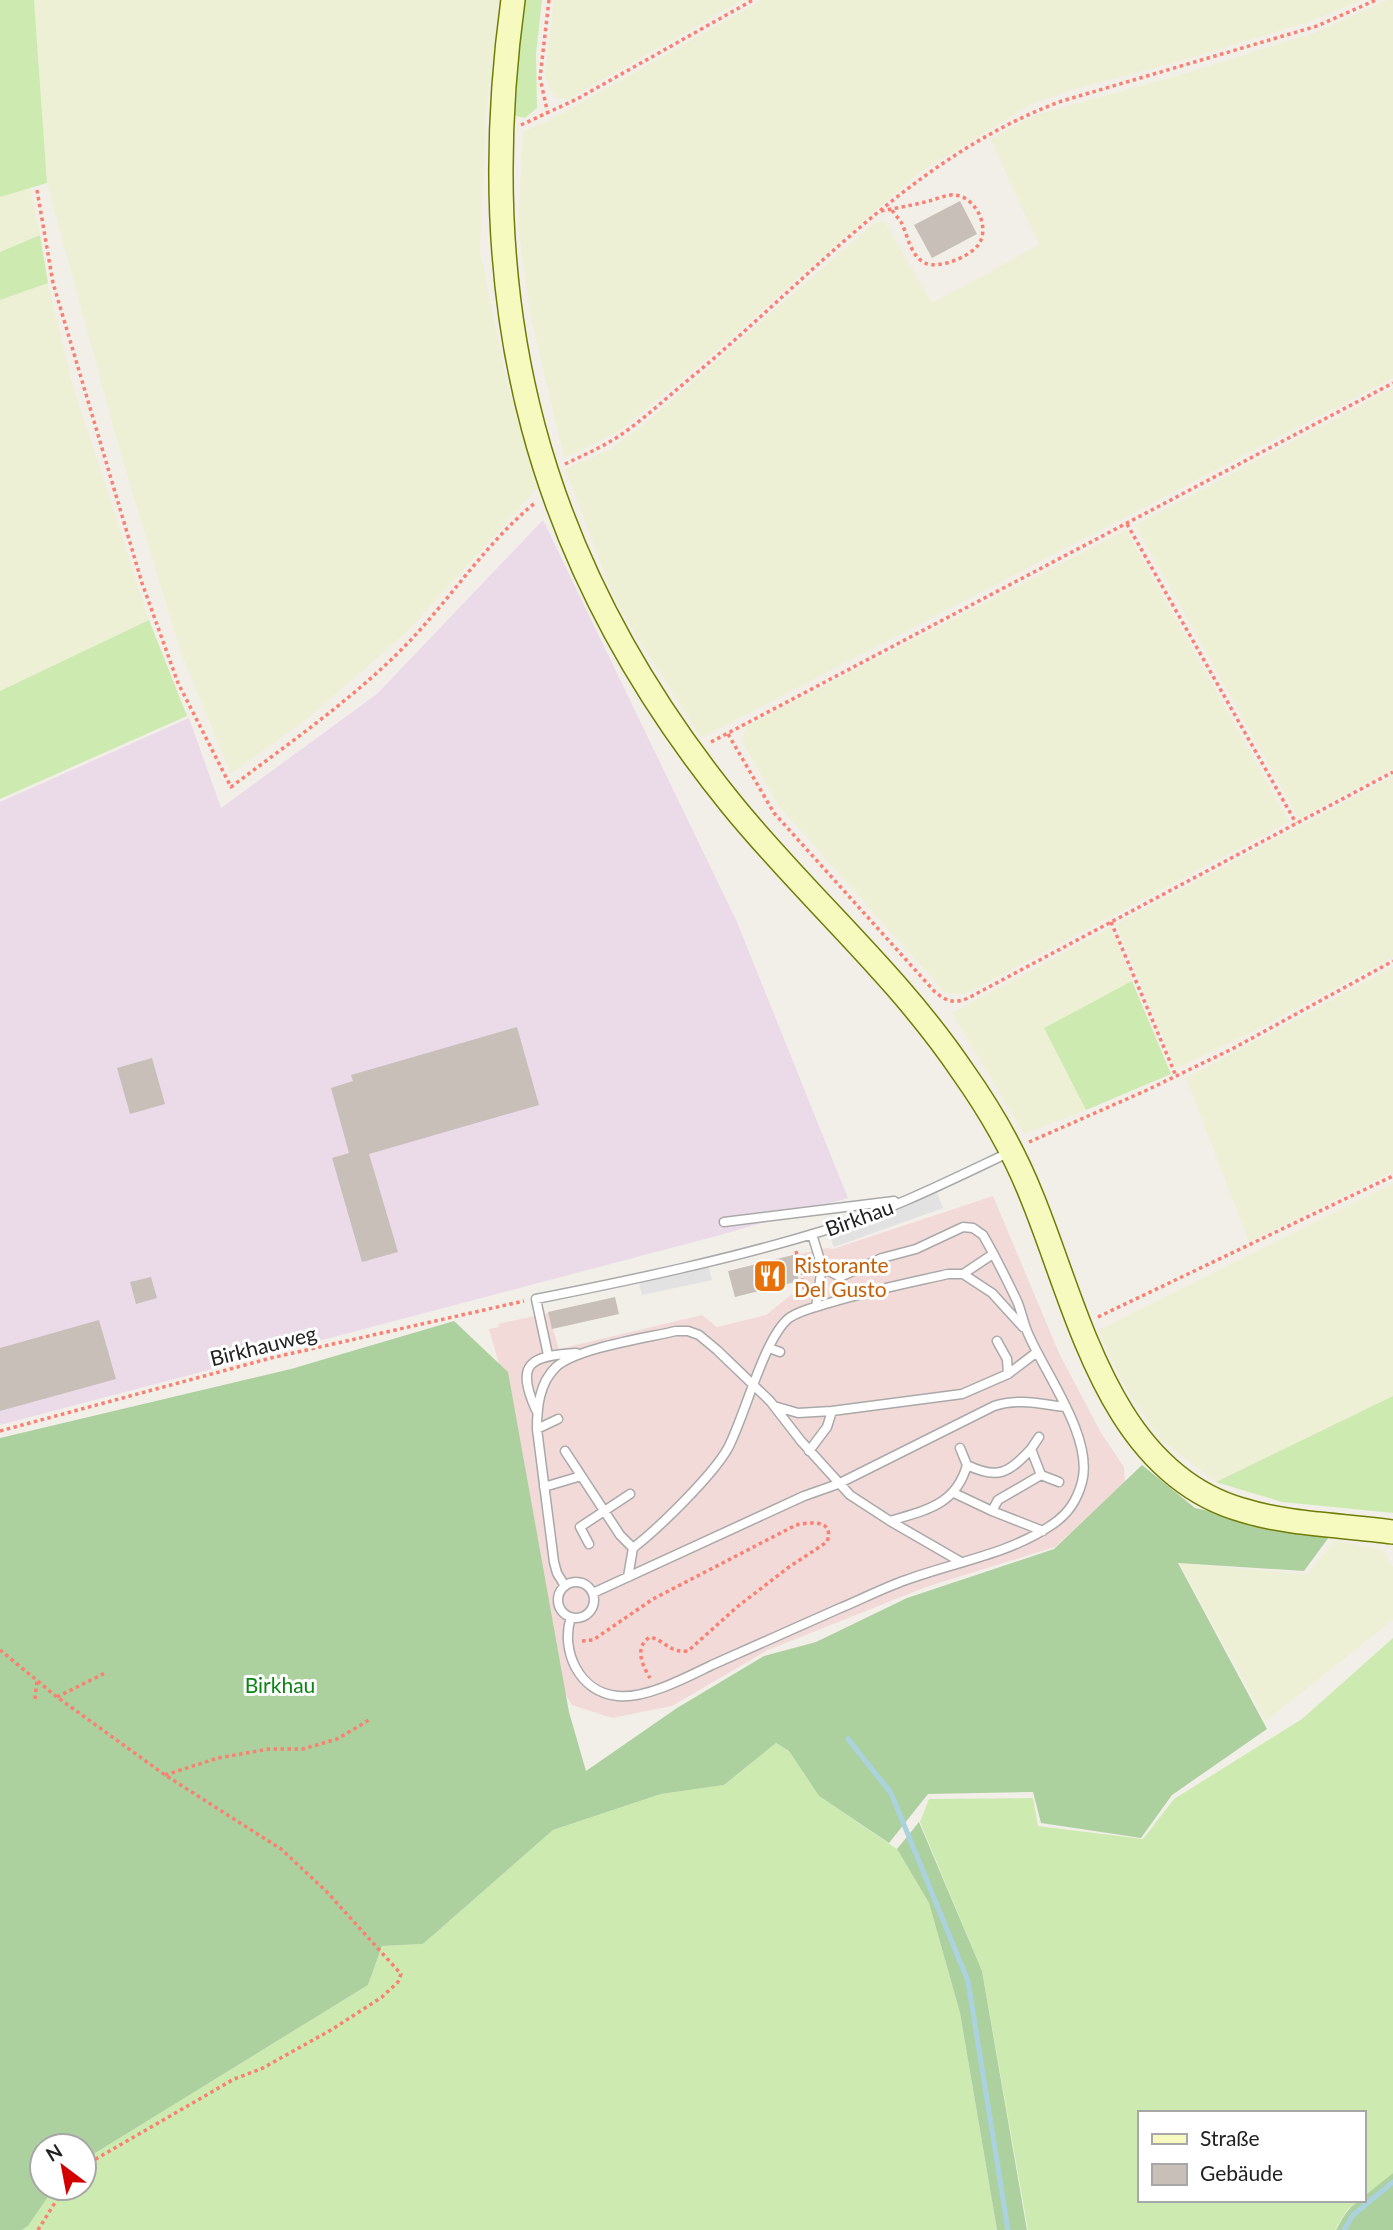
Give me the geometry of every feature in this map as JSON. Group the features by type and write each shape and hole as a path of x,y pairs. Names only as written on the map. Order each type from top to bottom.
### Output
{"street":[{"path":"513,0 502,93 499,208 515,350 549,481 574,550 623,648 690,753 736,810 929,1025 964,1072 1030,1190 1100,1371 1126,1421 1156,1459 1192,1488 1239,1510 1294,1521 1393,1532"}],"lane":[{"name":"Birkhau","path":"536,1299 638,1279 827,1230 908,1199 1010,1152"},
{"path":"724,1222 908,1199"},
{"path":"571,1617 568,1628 570,1657 578,1673 599,1691 616,1696 631,1695 657,1689 904,1580 1009,1548 1043,1531 1069,1513 1083,1478 1082,1450 1066,1407 1027,1332 1018,1303 983,1235 973,1228 963,1227 916,1249 882,1258 840,1277 822,1267"},
{"path":"812,1234 822,1267 816,1307"},
{"path":"963,1274 993,1254"},
{"path":"628,1577 633,1548 701,1482 727,1450 769,1348 789,1318 858,1294 948,1274 963,1274 992,1293 1027,1332"},
{"path":"536,1299 548,1355"},
{"path":"537,1411 527,1389 527,1371 538,1359 548,1355 582,1353 676,1331 688,1331 699,1335 717,1350 774,1406 809,1451 850,1495 961,1562"},
{"path":"997,1341 1007,1359 1008,1374"},
{"path":"619,1344 622,1356"},
{"path":"769,1348 780,1352"},
{"path":"774,1406 798,1413 832,1411 962,1394 1008,1374 1037,1352"},
{"path":"565,1586 554,1562 537,1411 547,1379 555,1368 582,1353"},
{"path":"593,1593 838,1483 994,1406 1023,1400 1066,1407"},
{"path":"809,1451 827,1427 832,1411"},
{"path":"537,1429 558,1419"},
{"path":"967,1465 980,1471 1003,1474 1018,1463 1039,1437"},
{"path":"890,1521 928,1509 954,1493 962,1481 967,1465 960,1448"},
{"path":"1031,1449 1041,1475 1059,1482"},
{"path":"565,1451 620,1535 633,1548"},
{"path":"992,1511 998,1500 1041,1475"},
{"path":"544,1487 581,1476"},
{"path":"954,1493 1043,1531"},
{"path":"589,1544 579,1527 630,1494"},
{"path":"578,1582 593,1593 594,1600 589,1612 578,1618 571,1617 561,1609 561,1591 565,1586 578,1582"}],"path":[{"path":"549,0 540,78 548,114 753,0"},
{"path":"37,190 53,283 142,583 178,683 231,787 346,700 400,651 480,559 531,506 549,481 625,432 752,326 879,212 965,148 1024,115 1062,101 1317,26 1376,0"},
{"path":"879,212 891,209 952,194 965,197 975,207 983,224 981,241 973,251 943,265 923,263 915,255 901,222 891,209"},
{"path":"1393,383 727,734 774,813 943,999 953,1002 962,1001 1393,772"},
{"path":"1127,524 1296,823"},
{"path":"1111,922 1176,1076"},
{"path":"1010,1152 1232,1049 1393,961"},
{"path":"1105,1315 1393,1176"},
{"name":"Birkhauweg","path":"0,1431 271,1358 536,1299"},
{"path":"568,1639 583,1642 593,1640 653,1599 796,1525 812,1521 827,1529 827,1542 737,1607 688,1651 671,1650 658,1639 650,1637 645,1640 640,1654 657,1689"},
{"path":"0,1650 57,1697 165,1775 281,1849 326,1891 401,1974 398,1982 382,1997 331,2030 261,2069 234,2079 162,2120 132,2141 98,2158"},
{"path":"57,1697 107,1672"},
{"path":"35,1699 37,1680"},
{"path":"165,1775 218,1758 269,1749 303,1749 337,1738 369,1720"},
{"path":"38,2230 55,2202"}],"shaded area":[{"path":"543,520 737,922 848,1198 724,1234 0,1425 0,802 189,718 221,808 377,694"},
{"path":"935,1188 943,1208 834,1247 827,1230"},
{"path":"993,1196 1059,1353 1100,1431 1124,1467 1125,1482 1055,1547 926,1587 768,1650 672,1706 612,1718 572,1705 546,1662 503,1378 489,1329 499,1327 498,1324 548,1313 559,1349 702,1315 717,1327 766,1315 791,1295 807,1292 799,1254 833,1249"},
{"path":"707,1261 712,1280 642,1295 638,1279"}],"green space":[{"path":"0,0 34,0 47,183 0,197"},
{"path":"34,0 501,0 486,112 480,251 508,387 540,485 409,630 307,719 231,774 181,653 121,455 47,183"},
{"path":"521,0 542,0 536,54 537,108 525,118 516,116 511,109"},
{"path":"554,0 743,0 567,100 557,98 549,88 545,74"},
{"path":"762,0 1362,0 1309,22 1177,62 1075,89 1032,104 919,173 722,346 617,433 564,458 531,318 518,226 523,132 561,114"},
{"path":"1387,0 1393,0 1393,378 701,738 616,603 565,469 609,450 647,422 875,222 885,222 932,303 1039,245 990,139 1035,115 1176,76 1314,33"},
{"path":"30,187 40,235 0,252 0,197"},
{"path":"40,235 48,283 0,300 0,252"},
{"path":"48,283 71,379 149,620 0,691 0,300"},
{"path":"1393,388 1393,769 1299,819 1135,525"},
{"path":"1126,530 1289,822 966,994 945,993 778,805 742,741 746,726"},
{"path":"149,620 187,716 0,799 0,691"},
{"path":"1393,776 1393,957 1270,1023 1176,1069 1116,924"},
{"path":"1111,927 1132,981 1044,1028 1086,1110 1024,1134 952,1013"},
{"path":"1393,967 1393,1172 1249,1242 1186,1078"},
{"path":"1132,981 1171,1074 1086,1110 1044,1028"},
{"path":"1393,1183 1393,1396 1216,1482 1161,1440 1125,1387 1098,1330"},
{"name":"Birkhau","path":"454,1321 508,1372 569,1712 586,1771 677,1708 764,1656 816,1642 907,1598 1054,1549 1142,1465 1195,1508 1329,1537 1304,1571 1178,1563 1267,1729 1172,1795 1141,1838 1041,1823 1033,1792 928,1794 889,1843 819,1796 789,1751 776,1743 724,1785 661,1794 553,1830 423,1944 382,1946 368,1985 98,2151 98,2132 28,2132 28,2202 44,2202 28,2226 22,2230 0,2230 0,1438 291,1369"},
{"path":"1393,1396 1393,1513 1282,1502 1216,1482"},
{"path":"1335,1540 1383,1550 1393,1567 1393,1620 1266,1721 1179,1563 1307,1574"},
{"path":"1393,1638 1393,2173 1365,2195 1365,2111 1138,2111 1138,2202 1357,2202 1347,2210 1335,2230 1028,2230 982,1971 920,1822 929,1799 1033,1798 1038,1826 1143,1839 1174,1799 1302,1719"},
{"path":"776,1743 789,1751 819,1796 897,1849 929,1903 960,2013 997,2230 22,2230 28,2226 44,2202 98,2202 98,2151 368,1985 382,1946 423,1944 553,1830 661,1794 724,1785"},
{"path":"919,1822 982,1971 1027,2230 997,2230 960,2013 929,1903 897,1849"},
{"path":"1393,2173 1393,2230 1336,2230 1350,2208 1358,2202 1365,2202 1365,2195"}],"building":[{"path":"960,201 977,234 932,258 914,225"},
{"path":"517,1027 539,1105 369,1154 398,1252 362,1262 332,1158 349,1153 331,1088 353,1081 351,1075"},
{"path":"152,1058 165,1104 130,1114 117,1068"},
{"path":"793,1255 799,1281 735,1297 728,1271"},
{"path":"151,1277 157,1298 136,1304 130,1282"},
{"path":"615,1297 619,1314 552,1329 548,1312"},
{"path":"99,1320 116,1379 0,1411 0,1348"}],"waterway":[{"path":"848,1739 891,1793 968,1981 1008,2230"},
{"path":"1344,2230 1353,2215 1393,2182"}],"place":[{"name":"Ristorante Del Gusto","path":"770,1276"}]}
